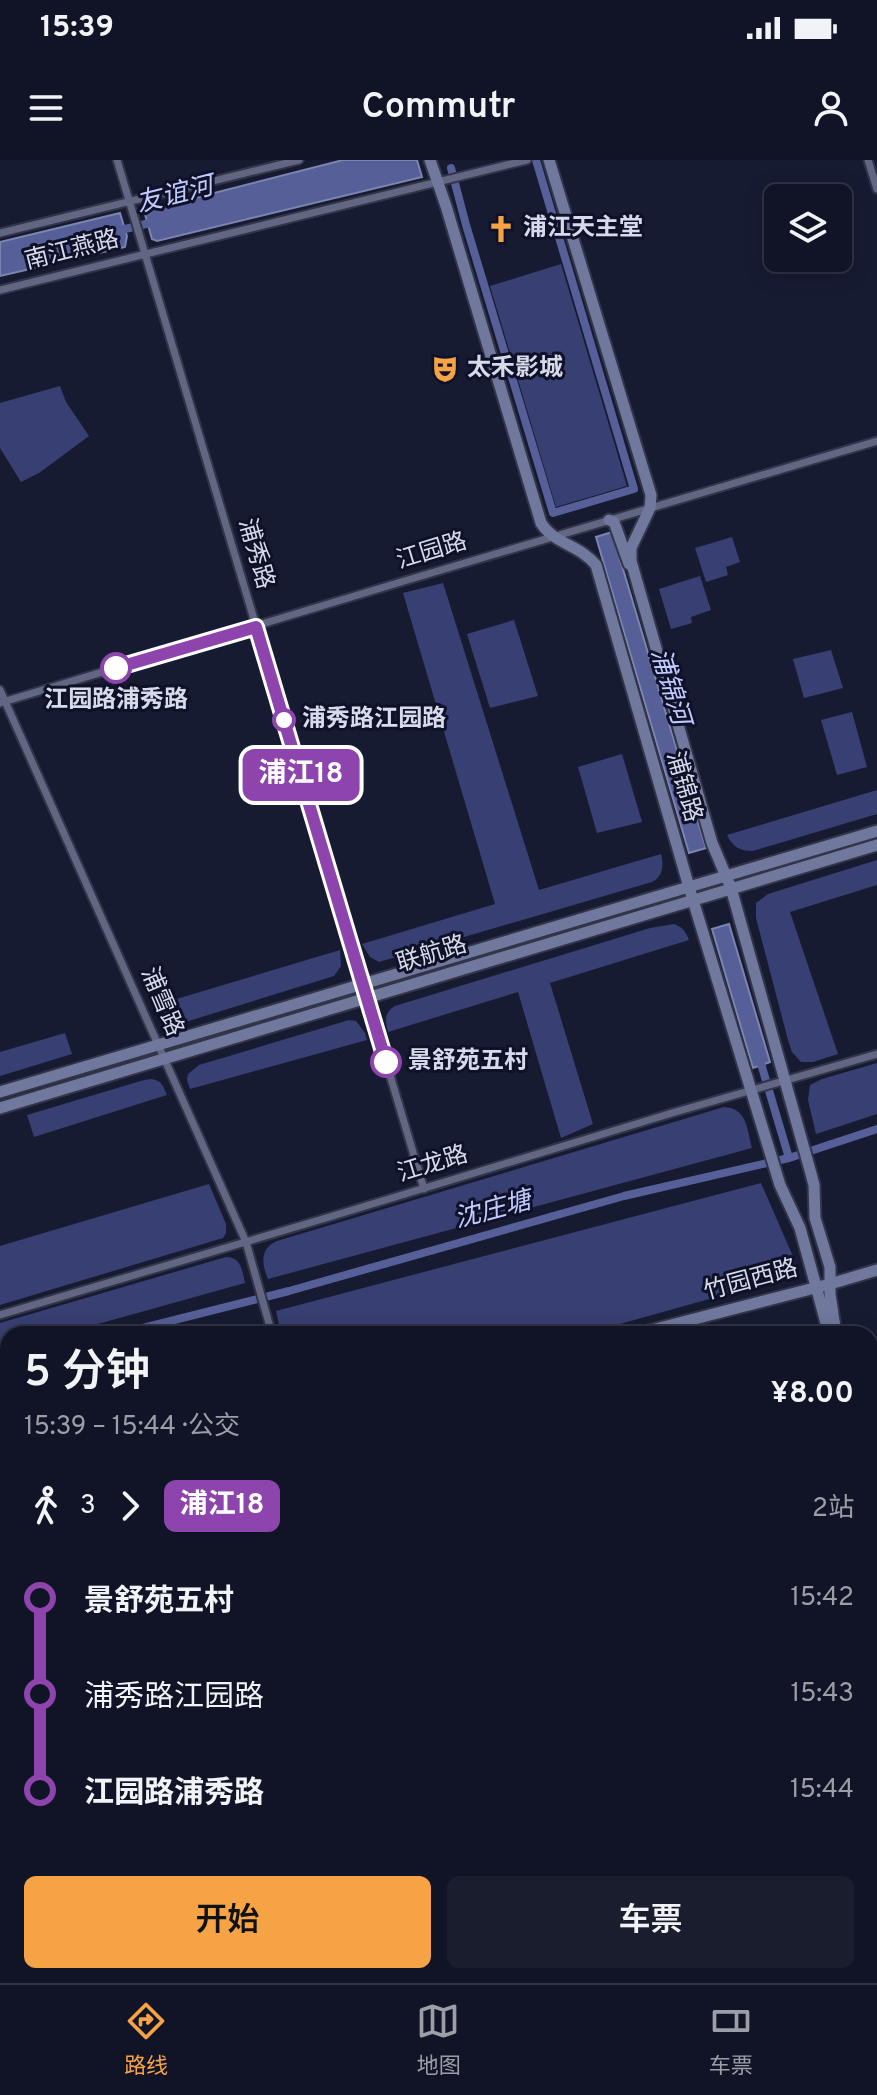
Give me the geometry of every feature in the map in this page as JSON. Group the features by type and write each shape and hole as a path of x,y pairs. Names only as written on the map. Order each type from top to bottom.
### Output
{"main road":[{"path":"430,160 541,523 552,538"},
{"path":"549,160 651,495 650,508"},
{"name":"浦锦路","path":"650,508 631,548 634,575 722,877 787,1081 814,1185 815,1218 830,1267 835,1326"},
{"name":"浦锦路","path":"609,520 614,522 634,575"},
{"name":"浦锦路","path":"552,538 583,552 596,565 778,1177 794,1213 817,1286"},
{"name":"联航路","path":"0,1108 366,998 694,892 722,877 877,831"},
{"name":"联航路","path":"0,1092 363,984 694,892 726,890 877,845"},
{"name":"竹园西路","path":"666,1326 877,1270"},
{"path":"817,1286 827,1326"}],"street":[{"name":"浦秀路","path":"117,160 424,1189"},
{"path":"0,233 131,206 299,160"},
{"name":"南江燕路","path":"0,290 438,178 460,176 527,160"},
{"path":"868,160 877,189"},
{"name":"江园路","path":"3,702 877,441"},
{"name":"浦雪路","path":"0,690 246,1242 270,1326"},
{"name":"江龙路","path":"0,1315 877,1054"}],"shaded area":[{"path":"343,160 417,160 422,177 157,241 152,239 144,211"},
{"path":"120,213 127,236 125,247 0,276 0,242"},
{"path":"561,264 627,486 556,507 490,286"},
{"path":"60,386 66,402 89,436 39,473 21,482 0,448 0,403"},
{"path":"612,532 706,848 689,853 596,537"},
{"path":"732,537 740,562 726,567 728,575 706,582 695,548"},
{"path":"700,576 711,610 691,617 692,623 671,629 659,589"},
{"path":"443,583 539,890 661,854 662,870 652,882 379,962 370,957 362,944 495,904 403,593"},
{"path":"514,620 538,696 490,708 467,634"},
{"path":"831,650 843,688 804,698 793,659"},
{"path":"852,712 867,767 837,775 821,720"},
{"path":"622,754 642,822 597,833 578,767"},
{"path":"877,790 877,814 753,851 737,848 727,835"},
{"path":"877,860 877,885 790,912 838,1054 813,1062 801,1062 792,1052 788,1040 756,918 756,903 768,894"},
{"path":"674,924 684,930 689,940 550,983 593,1124 561,1138 518,992 388,1032 386,1017 395,1006 650,928"},
{"path":"729,924 770,1062 753,1068 712,929"},
{"path":"340,950 341,966 334,976 179,1024 163,1019 153,1006"},
{"path":"349,1020 356,1021 367,1040 190,1089 188,1074 199,1065"},
{"path":"65,1033 72,1054 0,1076 0,1052"},
{"path":"877,1063 877,1114 816,1134 808,1100 810,1085"},
{"path":"152,1079 160,1083 167,1095 34,1137 27,1115"},
{"path":"724,1107 742,1115 752,1148 268,1279 264,1268 267,1248 277,1241"},
{"path":"761,1183 795,1261 792,1276 613,1326 279,1326 276,1311"},
{"path":"209,1184 226,1224 223,1238 0,1305 0,1246"},
{"path":"226,1257 238,1262 245,1283 91,1326 0,1326 0,1323"}],"waterway":[{"path":"451,168 553,513 634,489 536,160"},
{"name":"友谊河","path":"117,231 158,221"},
{"name":"浦锦河","path":"759,1057 789,1158"},
{"name":"沈庄塘","path":"151,1326 289,1291 624,1196 789,1158 877,1129"}],"bus line":[{"name":"浦江18","path":"116,668 256,627 386,1062"}],"place":[{"name":"浦江天主堂","path":"501,229"},
{"name":"太禾影城","path":"445,369"},
{"name":"江园路浦秀路","path":"116,668"},
{"name":"浦秀路江园路","path":"284,720"},
{"name":"景舒苑五村","path":"386,1062"}]}
